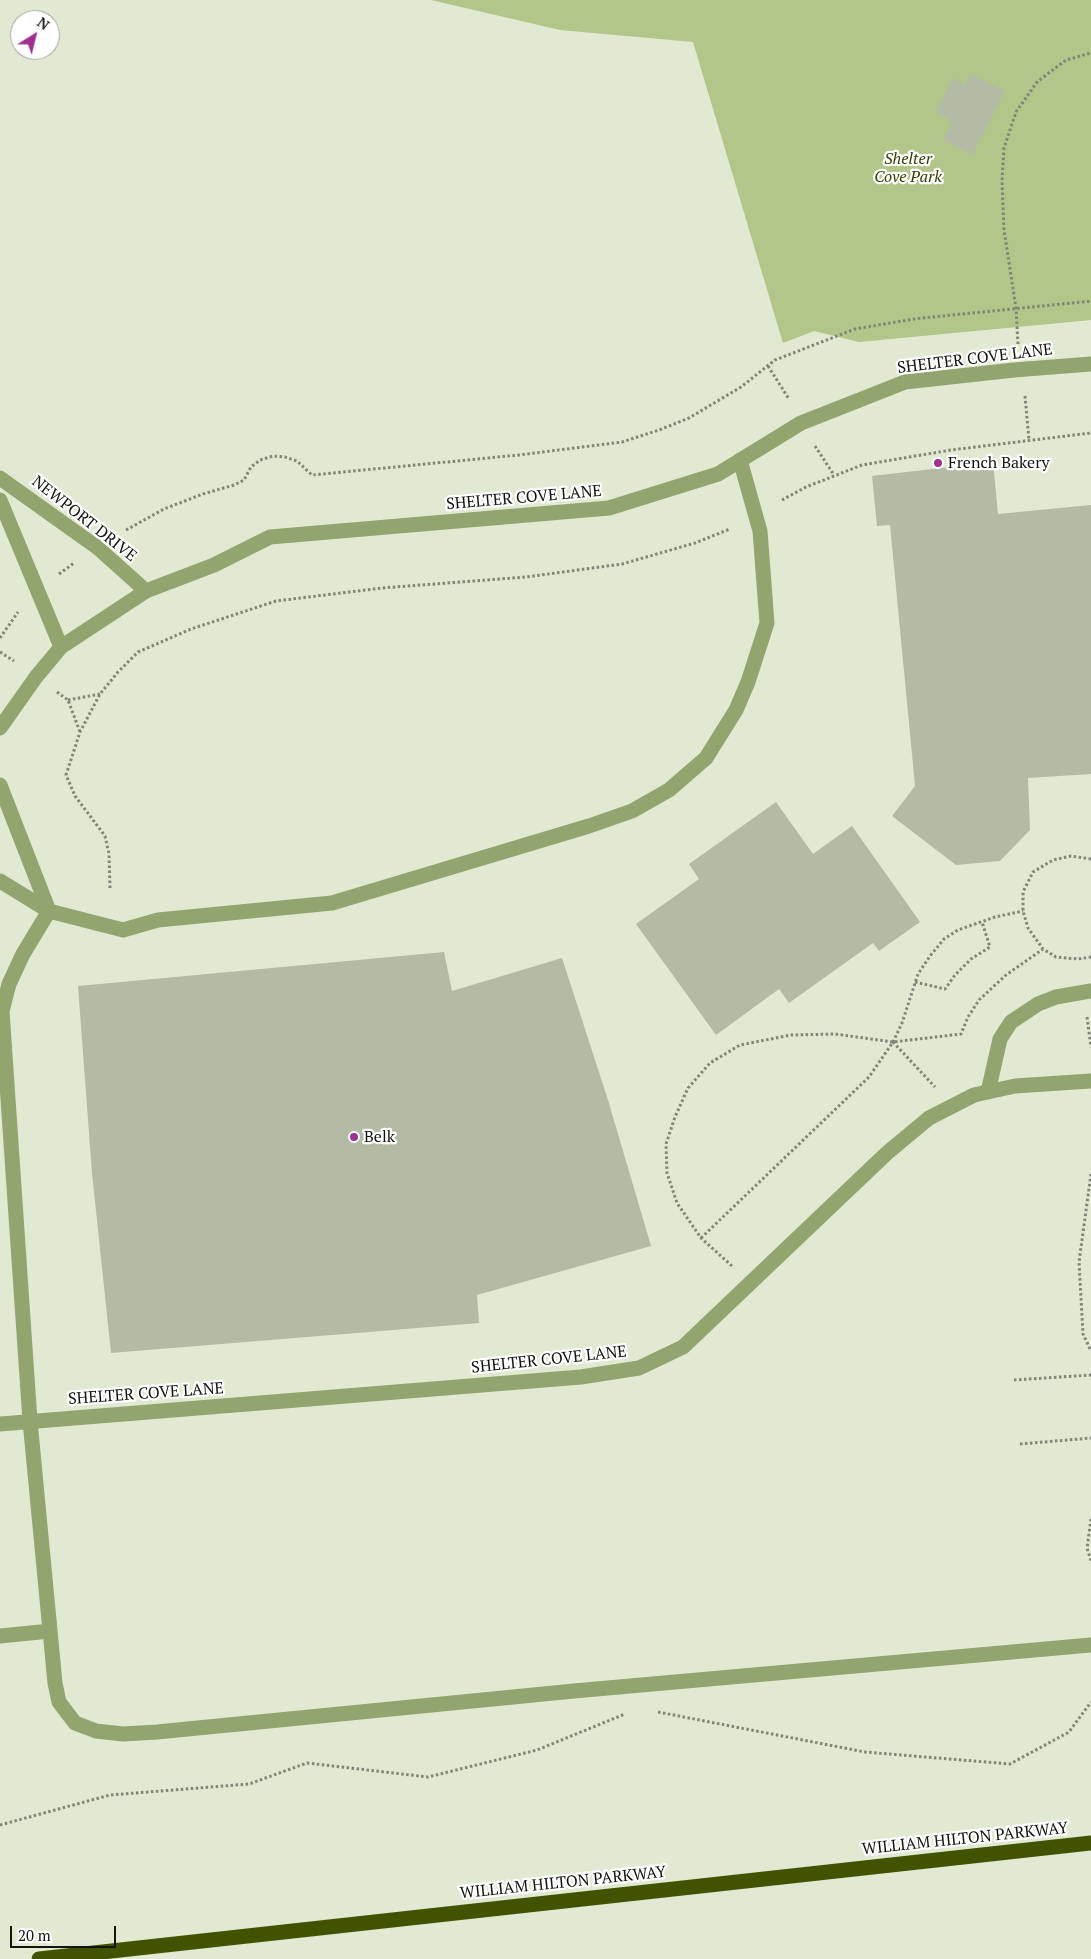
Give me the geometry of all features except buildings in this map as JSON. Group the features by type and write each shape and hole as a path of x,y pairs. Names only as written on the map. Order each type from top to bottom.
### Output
{"highway":[{"name":"WILLIAM HILTON PARKWAY","path":"39,1959 1091,1843"}],"street":[{"name":"SHELTER COVE LANE","path":"0,728 36,677 61,647 146,591 214,565 270,538 609,508 718,474 801,423 905,382 1091,364"},
{"path":"0,882 49,911 123,930 158,920 332,903 588,826 632,811 669,790 706,758 736,710 748,682 767,623 760,531 740,460"},
{"name":"NEWPORT DRIVE","path":"0,478 98,548 146,591"},
{"path":"0,500 61,647"},
{"path":"0,785 49,911"},
{"path":"49,911 23,954 9,984 2,1011 30,1421 55,1683 59,1702 75,1724 96,1731 123,1734 157,1732 584,1690 1091,1645"},
{"path":"988,1092 1000,1039 1012,1022 1038,1004 1056,997 1091,991"},
{"name":"SHELTER COVE LANE","path":"0,1424 572,1378 639,1368 683,1347 887,1153 929,1118 974,1095 1015,1086 1091,1081"},
{"path":"0,1636 50,1630"}],"path":[{"path":"1018,345 1016,308 1004,230 1002,181 1004,148 1016,112 1037,82 1066,60 1091,53"},
{"path":"126,530 164,508 244,480 252,466 260,460 273,456 297,461 312,476 519,455 622,442 690,418 741,387 775,360 855,329 914,319 1091,301"},
{"path":"768,366 790,401"},
{"path":"1024,395 1029,440"},
{"path":"782,500 834,475 862,465 898,458 1091,433"},
{"path":"812,441 834,475"},
{"path":"110,888 109,854 105,836 75,796 66,775 80,732 100,694 138,652 191,630 276,601 382,588 526,577 622,564 694,543 730,529"},
{"path":"54,579 76,562"},
{"path":"0,638 20,609"},
{"path":"0,652 17,664"},
{"path":"52,689 68,700 80,732"},
{"path":"68,700 100,694"},
{"path":"1091,859 1071,856 1053,860 1033,872 1023,892 1023,912 1028,928 1043,949 1056,958 1078,959 1091,957"},
{"path":"701,1238 869,1077 893,1042 902,1023 915,982 930,956 944,939 958,930 995,917 1023,912"},
{"path":"915,982 945,989 955,974 971,959 990,947 982,922"},
{"path":"751,1283 701,1238 677,1203 667,1173 666,1144 675,1116 688,1088 710,1063 740,1045 791,1035 835,1034 893,1042 961,1034 968,1017 979,1000 1006,975 1043,949"},
{"path":"893,1042 952,1106"},
{"path":"1091,1174 1079,1262 1083,1334 1091,1351"},
{"path":"1014,1380 1091,1375"},
{"path":"1020,1444 1091,1438"},
{"path":"1091,1519 1088,1548 1091,1562"},
{"path":"650,1710 865,1752 1010,1764 1069,1732 1091,1702"},
{"path":"0,1825 110,1794 249,1784 307,1764 428,1777 537,1750 631,1712"}],"green space":[{"name":"Shelter Cove Park","path":"431,0 1091,0 1091,320 859,342 814,331 783,343 693,42 560,30"}],"place":[{"name":"French Bakery","path":"938,463"},
{"name":"Belk","path":"354,1137"}]}
